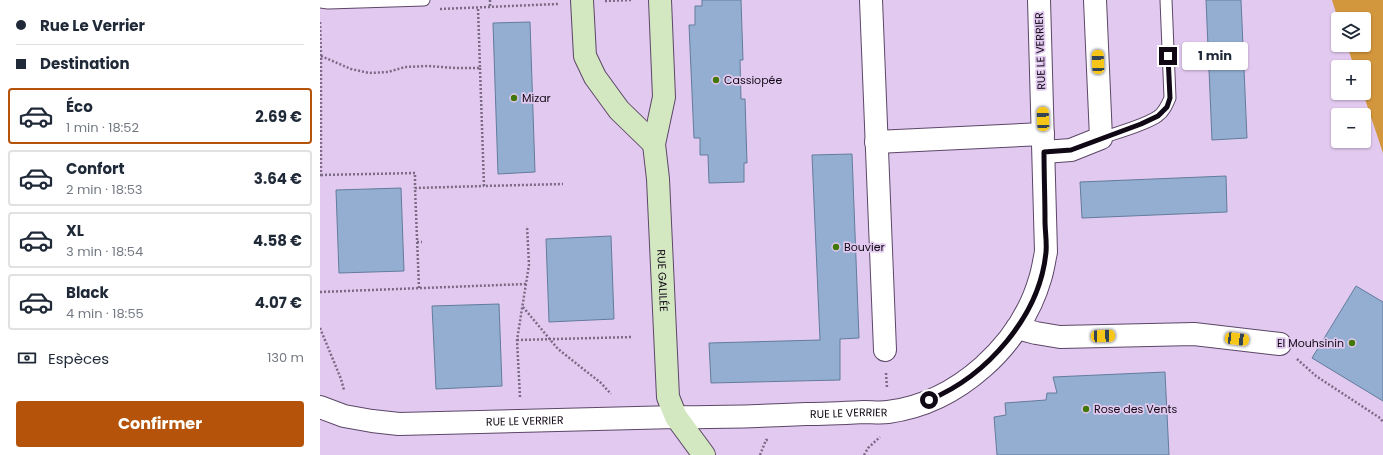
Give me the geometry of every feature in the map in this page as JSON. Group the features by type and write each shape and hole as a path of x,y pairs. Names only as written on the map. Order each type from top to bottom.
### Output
{"street":[{"name":"RUE GALILÉE","path":"660,0 664,97 654,144 658,179 668,397 676,417 704,455"},
{"path":"871,0 885,350"},
{"name":"RUE LE VERRIER","path":"320,407 344,416 399,424 888,412 916,405 942,395 964,381 986,364 1017,328 1030,304 1040,279 1046,252 1039,0"},
{"path":"876,142 1044,143 1071,150 1101,138 1096,0"},
{"path":"582,1 585,56 595,77 619,110 654,144"},
{"path":"1017,328 1060,338 1194,334 1280,344"}],"lane":[{"path":"320,2 424,0"},
{"path":"1101,138 1141,124 1158,116 1167,107 1170,98 1166,0"}],"path":[{"path":"490,0 490,7"},
{"path":"438,9 478,8 582,1 631,0"},
{"path":"478,8 484,186"},
{"path":"320,17 322,56 321,175 415,173 419,288"},
{"path":"322,56 351,69 369,73 388,72 405,67 428,66 480,68"},
{"path":"415,188 563,184"},
{"path":"521,421 517,340 528,265 527,226"},
{"path":"417,242 422,242"},
{"path":"320,292 526,284"},
{"path":"523,306 558,349 614,396"},
{"path":"320,328 341,379 347,402 344,416"},
{"path":"517,340 633,337"},
{"path":"1280,344 1316,376 1380,418 1383,422"}],"shaded area":[{"path":"1332,0 1383,0 1383,153 1371,117 1371,108 1368,108 1365,100 1371,100 1371,60 1352,60 1349,52 1371,52 1371,12 1336,12"}],"building":[{"name":"Cassiopée","path":"702,0 741,0 743,60 740,60 741,99 745,99 747,163 744,163 744,182 709,183 708,155 700,155 700,138 694,138 689,25 695,25 695,6 702,6"},
{"path":"1206,0 1241,0 1247,138 1212,140"},
{"name":"Mizar","path":"530,22 535,172 498,174 493,23"},
{"path":"852,154 859,338 840,339 840,380 711,383 709,343 820,340 812,155"},
{"path":"1226,176 1227,212 1082,218 1080,182"},
{"path":"401,188 404,271 339,273 336,190"},
{"path":"611,236 614,319 549,322 546,239"},
{"name":"El Mouhsinin","path":"1356,286 1383,302 1383,401 1312,358"},
{"path":"499,304 502,386 436,389 432,306"},
{"name":"Rose des Vents","path":"1165,372 1169,455 997,455 994,417 1006,415 1005,403 1046,400 1047,393 1057,393 1053,377"}],"place":[{"name":"Cassiopée","path":"716,80"},
{"name":"Mizar","path":"514,98"},
{"name":"Bouvier","path":"836,247"},
{"name":"El Mouhsinin","path":"1352,343"},
{"name":"Rose des Vents","path":"1086,409"}],"route":[{"path":"929,400 942,395 964,381 986,364 1017,328 1030,304 1040,279 1046,252 1044,152 1071,150 1141,124 1158,116 1167,107 1170,98 1168,56"}]}
